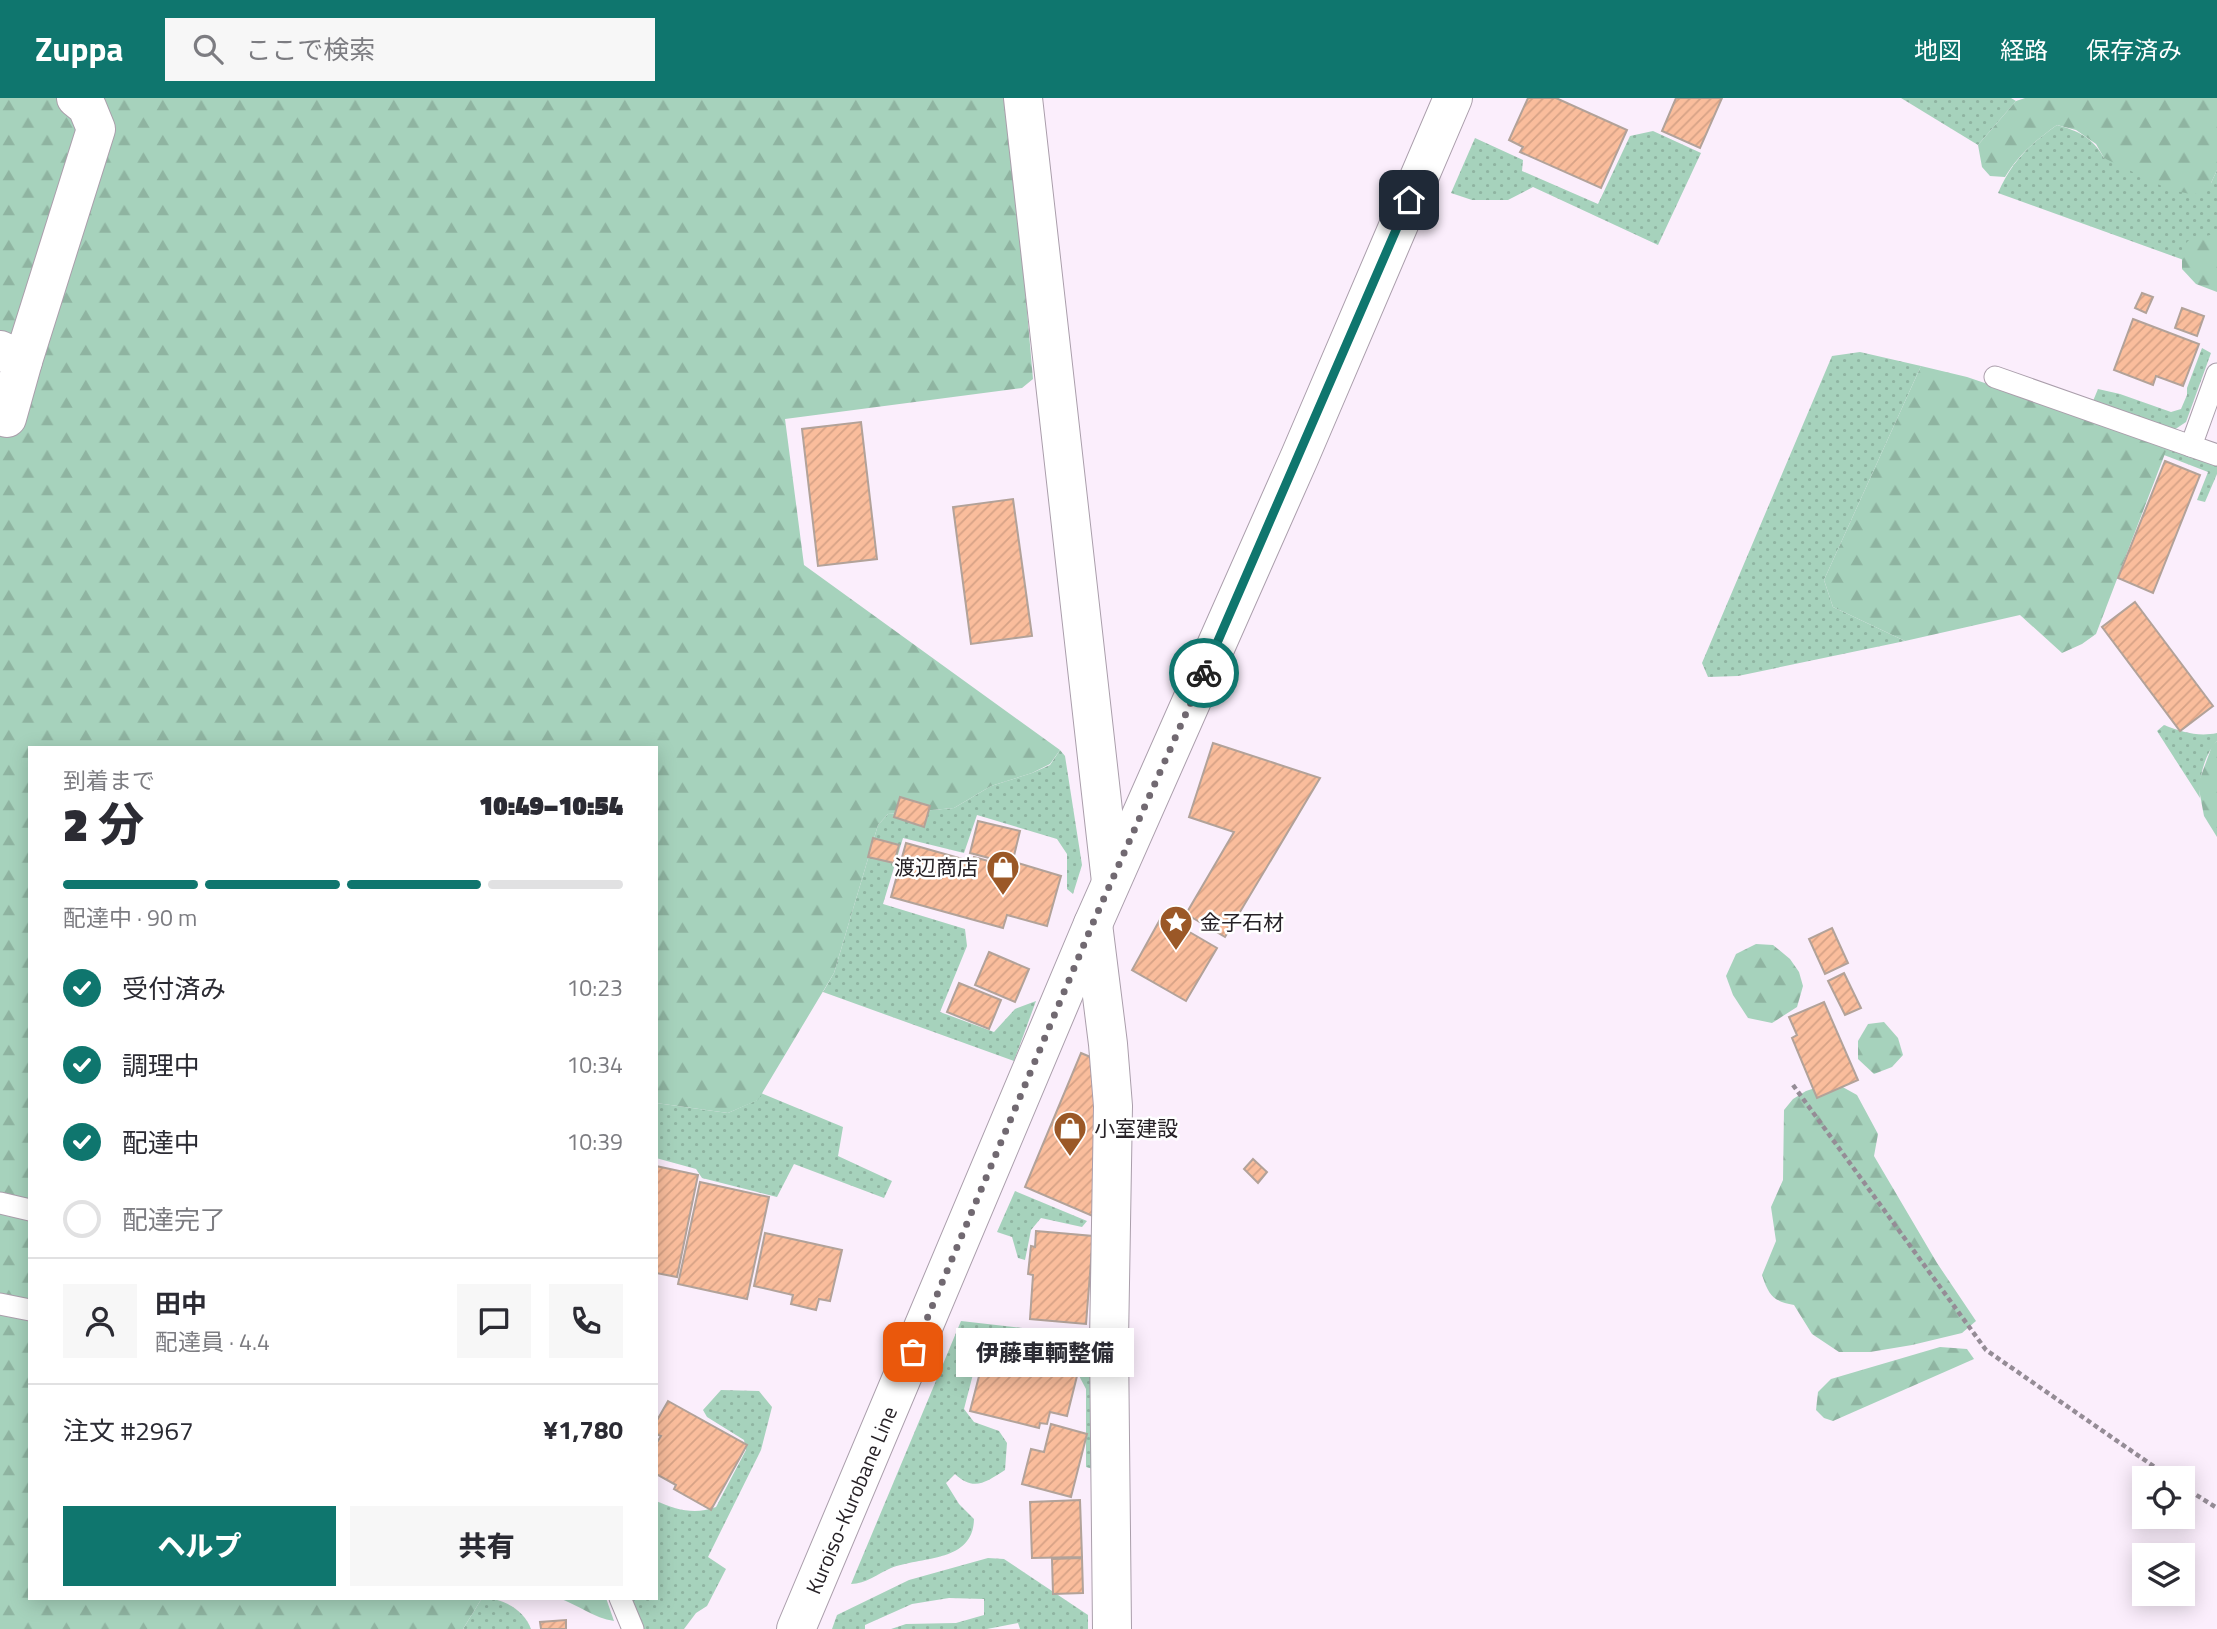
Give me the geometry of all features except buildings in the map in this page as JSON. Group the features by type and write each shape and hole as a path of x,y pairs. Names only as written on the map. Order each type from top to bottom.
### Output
{"street":[{"path":"7,418 12,356 96,129 87,107 76,98"},
{"path":"1023,98 1111,882"},
{"name":"Kuroiso-Kurobane Line","path":"796,1629 1093,923 1305,443 1453,98"},
{"path":"1093,923 1113,1106 1109,1342 1112,1629"}],"lane":[{"path":"2191,446 2217,374"},
{"path":"1995,377 2217,455"},
{"path":"0,1203 28,1210"},
{"path":"0,1304 28,1310"},
{"path":"621,1600 633,1629"}],"path":[{"path":"1793,1085 1986,1350 2153,1466"},
{"path":"2195,1494 2217,1508"}],"green space":[{"path":"0,98 1005,98 1015,174 1033,379 1022,388 785,419 804,565 1060,750 1050,764 1032,773 991,786 954,808 888,814 878,825 834,973 758,1100 728,1113 658,1103 658,746 28,746 28,1600 481,1600 463,1629 0,1629"},
{"path":"1901,98 2011,98 2016,101 1978,145"},
{"path":"2025,98 2217,98 2217,170 2211,183 2194,195 2168,189 2104,158 2096,144 2076,130 2057,125 2028,148 2005,177 1990,176 1982,167 1978,145 2016,101"},
{"path":"2057,125 2085,136 2104,158 2211,183 2217,170 2217,272 1998,193 2022,154"},
{"path":"1653,131 1701,153 1658,245 1533,187 1508,200 1472,200 1451,193 1475,138 1523,160 1522,171 1598,204 1630,136"},
{"path":"2210,235 2217,238 2217,292 2196,284 2182,269 2182,249 2188,241"},
{"path":"2202,348 2211,353 2186,422 2174,430 2093,401 2098,389 2171,412 2181,409"},
{"path":"1860,352 1921,366 1824,580 1833,607 1905,641 1738,676 1708,677 1702,663 1832,356"},
{"path":"1921,366 1967,377 2161,443 2166,451 2096,634 2082,644 2062,653 2020,615 1905,641 1833,607 1824,580"},
{"path":"2162,443 2217,463 2217,474 2205,502 2197,500 2208,472 2164,455"},
{"path":"2164,725 2190,733 2217,733 2217,741 2203,768 2200,798 2157,731"},
{"path":"2217,741 2217,837 2204,816 2198,784 2212,746"},
{"path":"1060,750 1065,756 1082,865 1073,894 1067,889 1067,854 1057,839 977,815 964,853 903,838 883,904 965,929 967,946 940,1012 994,1032 1015,1009 1036,1001 1014,1061 823,992 834,973 878,825 888,814 954,808 991,786 1050,765"},
{"path":"1756,944 1773,945 1790,959 1799,972 1803,986 1797,1007 1772,1023 1748,1018 1733,995 1726,976 1736,954"},
{"path":"1884,1022 1898,1038 1903,1055 1892,1067 1874,1074 1858,1059 1858,1041 1868,1024"},
{"path":"1824,1085 1839,1085 1857,1095 1878,1134 1874,1156 1937,1263 1976,1321 1962,1333 1870,1352 1839,1352 1812,1334 1794,1305 1776,1299 1767,1288 1762,1275 1776,1241 1771,1207 1783,1180 1784,1110 1793,1099"},
{"path":"761,1093 843,1127 838,1156 892,1181 884,1198 794,1164 777,1197 702,1178 696,1169 658,1159 658,1103 728,1113 757,1100"},
{"path":"1015,1191 1087,1221 1082,1227 1041,1218 1031,1230 1025,1260 1018,1258 1012,1237 997,1232"},
{"path":"961,1321 1093,1336 1093,1469 1086,1467 1086,1389 1077,1372 988,1351 978,1355 964,1409 974,1422 999,1431 1007,1443 1005,1470 980,1483 968,1483 955,1474 946,1483 959,1504 974,1519 965,1544 944,1556 903,1564 867,1581 851,1584"},
{"path":"1940,1347 1967,1349 1974,1359 1833,1421 1824,1418 1816,1410 1818,1392 1831,1379"},
{"path":"721,1390 759,1391 772,1407 761,1450 708,1557 726,1569 707,1606 696,1613 684,1629 644,1629 632,1600 658,1600 658,1502 686,1510 701,1511 716,1507 746,1450 744,1440 707,1417 703,1410"},
{"path":"988,1558 1004,1559 1088,1615 1088,1629 1020,1629 1018,1623 987,1629 891,1629 906,1624 956,1623 984,1615 984,1599 949,1598 912,1604 865,1625 865,1629 832,1629 837,1615 909,1580"},
{"path":"481,1600 497,1600 518,1610 531,1629 463,1629"},
{"path":"563,1600 607,1600 614,1621"}],"way so far":[{"path":"913,1352 1093,923 1204,673"}],"place":[{"name":"渡辺商店","path":"1003,897"},
{"name":"金子石材","path":"1176,952"},
{"name":"小室建設","path":"1070,1158"},
{"name":"伊藤車輌整備","path":"913,1352"}],"route":[{"path":"1204,673 1409,200"}]}
